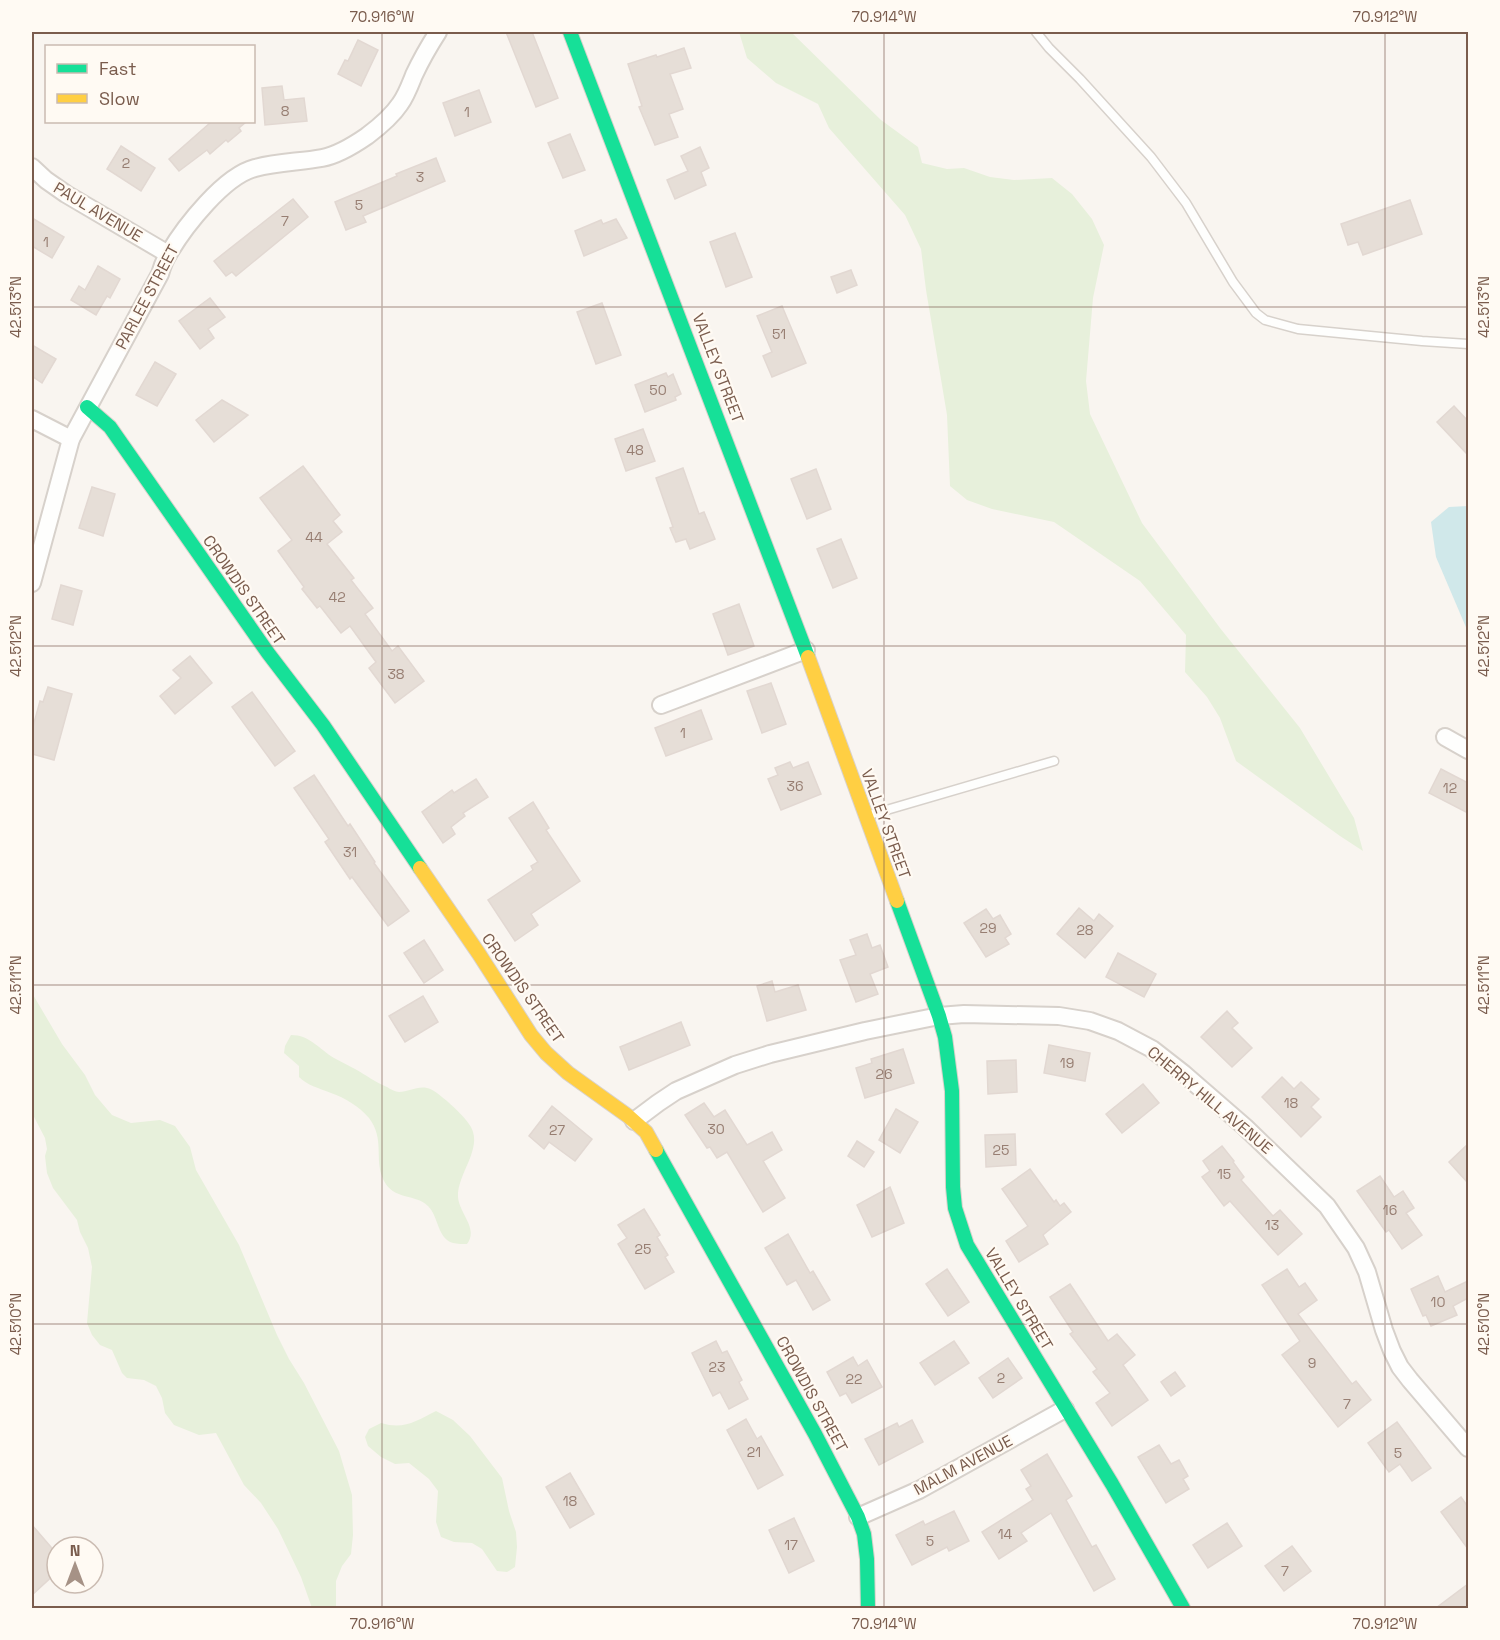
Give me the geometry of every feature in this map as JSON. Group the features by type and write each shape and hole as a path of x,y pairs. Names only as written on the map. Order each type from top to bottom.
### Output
{"street":[{"name":"PARLEE STREET","path":"32,583 70,439 160,274 168,254 184,232 222,188 238,175 253,168 277,163 325,157 368,135 400,104 438,32"},
{"name":"VALLEY STREET","path":"570,32 693,349 806,650 939,1016 945,1037 951,1081 955,1208 967,1245 1112,1484 1183,1608"},
{"name":"PAUL AVENUE","path":"32,167 66,194 168,254"},
{"name":"CROWDIS STREET","path":"87,407 110,428 268,654 323,725 479,954 531,1035 546,1053 568,1073 646,1132 815,1434 858,1517 864,1534 867,1559 868,1608"},
{"path":"32,419 70,439"},
{"path":"661,705 806,650"},
{"path":"1445,737 1468,750"},
{"name":"CHERRY HILL AVENUE","path":"634,1121 676,1091 735,1065 770,1054 939,1016 964,1014 1059,1016 1090,1021 1118,1031 1152,1049 1184,1074 1245,1127 1327,1206 1356,1248 1367,1272 1384,1330 1400,1367 1468,1448"},
{"name":"MALM AVENUE","path":"858,1517 919,1490 1065,1408"}],"lane":[{"path":"1036,32 1151,157 1186,203 1233,282 1256,313 1265,320 1298,329 1468,344"},
{"path":"865,816 1054,761"}],"green space":[{"path":"739,32 791,32 881,120 918,147 922,163 947,169 964,168 990,177 1014,180 1052,178 1072,194 1092,219 1104,245 1093,298 1086,381 1090,414 1142,523 1220,628 1300,728 1354,818 1363,851 1236,761 1220,718 1207,697 1185,672 1186,635 1140,581 1054,522 992,509 967,500 950,486 947,415 921,249 905,215 829,128 818,104 776,83 747,58"},
{"path":"32,993 62,1044 85,1075 95,1095 112,1115 131,1123 160,1120 175,1126 190,1147 196,1170 239,1245 277,1335 339,1451 352,1495 351,1554 342,1566 336,1581 336,1608 312,1608 301,1577 278,1529 261,1503 244,1485 216,1433 199,1435 174,1425 165,1413 162,1398 156,1386 144,1380 127,1378 122,1373 112,1350 100,1345 92,1335 87,1323 92,1267 88,1248 77,1220 53,1188 47,1173 45,1138 32,1113"},
{"path":"291,1035 304,1037 334,1058 395,1091 427,1088 444,1098 463,1117 474,1135 472,1153 461,1179 458,1197 470,1227 471,1233 467,1244 455,1243 444,1237 432,1211 423,1202 398,1194 387,1186 380,1171 377,1133 369,1118 347,1100 310,1085 299,1077 299,1066 284,1053"},
{"path":"436,1411 453,1420 470,1436 502,1478 516,1532 517,1547 515,1567 507,1572 497,1571 482,1549 472,1543 454,1542 441,1537 436,1522 438,1491 429,1479 409,1463 395,1464 381,1457 368,1446 365,1437 369,1429 381,1423 403,1425"}],"water":[{"path":"1468,506 1468,632 1436,557 1431,522 1449,507"}],"building":[{"path":"506,32 532,32 558,98 536,107"},
{"path":"358,40 378,50 361,86 338,74 345,60 348,61"},
{"path":"684,48 691,68 670,74 683,109 669,114 678,137 655,145 639,107 642,106 628,64"},
{"path":"282,86 284,100 304,98 307,121 265,125 262,88"},
{"path":"479,90 491,122 455,136 443,103"},
{"path":"210,123 245,123 239,128 241,131 228,142 226,140 210,154 207,150 179,171 169,159"},
{"path":"570,134 585,170 563,178 548,143"},
{"path":"121,146 155,168 141,191 107,169"},
{"path":"700,147 709,168 701,172 706,185 675,199 667,180 688,171 681,156"},
{"path":"436,158 445,181 363,216 366,222 346,230 335,202"},
{"path":"293,199 308,217 236,276 232,272 226,276 214,261"},
{"path":"1410,200 1422,234 1363,255 1358,242 1348,245 1341,224"},
{"path":"32,218 64,237 52,258 32,246"},
{"path":"616,219 627,238 584,256 575,231 601,220 603,224"},
{"path":"735,233 752,277 726,287 710,242"},
{"path":"98,266 120,279 110,298 107,296 96,315 71,300 79,286 85,290"},
{"path":"851,270 857,285 837,293 831,277"},
{"path":"210,298 225,317 208,329 214,338 200,349 179,321"},
{"path":"602,303 621,355 596,364 577,312"},
{"path":"782,306 806,363 772,377 763,356 772,352 757,316"},
{"path":"32,345 56,359 42,383 32,376"},
{"path":"155,362 176,374 157,406 136,395"},
{"path":"666,373 668,377 673,374 681,394 675,397 676,400 645,412 635,385"},
{"path":"222,400 248,415 214,442 196,420"},
{"path":"1454,406 1468,421 1468,455 1437,422"},
{"path":"643,429 655,461 626,471 615,439"},
{"path":"303,466 340,515 333,521 342,532 327,544 354,578 351,580 373,608 365,614 392,651 398,646 424,681 395,703 369,668 376,662 350,626 341,633 320,606 317,608 278,551 292,540 260,498"},
{"path":"683,468 699,514 704,512 715,539 690,549 686,539 676,542 656,478"},
{"path":"816,469 831,509 807,519 791,479"},
{"path":"92,487 115,494 103,536 79,528"},
{"path":"841,539 857,578 833,588 817,549"},
{"path":"61,585 82,591 73,625 52,619"},
{"path":"739,604 754,646 728,655 713,614"},
{"path":"190,656 212,683 175,714 160,696 181,678 173,670"},
{"path":"771,683 786,724 762,733 747,691"},
{"path":"48,687 72,694 54,760 32,754 32,730 40,701 43,702"},
{"path":"252,692 295,751 275,766 232,707"},
{"path":"701,710 712,739 666,756 655,728"},
{"path":"790,762 793,768 808,762 821,794 781,810 768,779 778,775 775,768"},
{"path":"1441,769 1468,783 1468,813 1429,793"},
{"path":"314,775 409,911 388,926 352,877 350,879 325,842 329,839 294,788"},
{"path":"476,779 488,797 463,813 465,816 451,827 455,834 443,843 422,812 452,790 454,793"},
{"path":"533,802 549,828 546,830 580,881 531,914 538,925 515,941 488,900 533,870 531,866 538,862 509,818"},
{"path":"1079,908 1094,921 1099,914 1113,926 1085,958 1057,934"},
{"path":"986,909 993,919 1000,915 1011,934 1005,938 1009,944 986,957 964,923"},
{"path":"867,934 872,948 880,945 888,967 870,974 878,994 856,1002 840,960 856,955 850,940"},
{"path":"424,940 443,970 424,983 404,953"},
{"path":"1118,953 1156,974 1144,997 1106,977"},
{"path":"772,981 775,992 798,985 806,1010 767,1021 757,986"},
{"path":"423,996 438,1022 405,1042 389,1016"},
{"path":"1227,1011 1238,1023 1232,1028 1252,1048 1232,1067 1201,1037"},
{"path":"681,1022 690,1045 629,1070 620,1047"},
{"path":"1049,1045 1090,1053 1085,1081 1044,1073"},
{"path":"903,1049 914,1083 865,1098 856,1068 872,1063 871,1059"},
{"path":"1016,1060 1017,1092 988,1094 987,1061"},
{"path":"1282,1077 1294,1089 1301,1082 1319,1099 1311,1107 1321,1117 1301,1137 1262,1097"},
{"path":"1143,1084 1159,1103 1122,1133 1106,1114"},
{"path":"704,1103 714,1117 725,1110 747,1145 772,1132 782,1150 763,1161 785,1198 763,1212 727,1152 717,1158 710,1147 707,1148 685,1115"},
{"path":"552,1106 592,1139 575,1161 549,1142 544,1149 529,1136"},
{"path":"896,1109 918,1122 900,1153 879,1140"},
{"path":"1015,1134 1016,1165 986,1167 985,1135"},
{"path":"857,1141 874,1152 864,1167 848,1156"},
{"path":"1468,1144 1468,1183 1449,1162"},
{"path":"1222,1146 1244,1177 1241,1180 1273,1216 1280,1210 1302,1234 1278,1255 1230,1201 1224,1206 1202,1177 1210,1171 1203,1161"},
{"path":"1030,1169 1054,1202 1056,1200 1060,1206 1064,1203 1071,1212 1043,1235 1048,1244 1019,1262 1006,1241 1028,1226 1002,1189"},
{"path":"1380,1176 1394,1197 1403,1191 1414,1208 1406,1213 1422,1235 1402,1249 1389,1230 1386,1232 1357,1191"},
{"path":"890,1187 904,1223 872,1237 857,1205"},
{"path":"644,1209 660,1235 657,1237 668,1255 665,1257 674,1272 645,1289 618,1244 627,1238 618,1225"},
{"path":"788,1234 810,1273 813,1271 830,1300 813,1310 796,1280 787,1285 765,1248"},
{"path":"947,1269 969,1302 948,1316 926,1284"},
{"path":"1287,1269 1299,1287 1305,1283 1317,1300 1298,1314 1352,1384 1356,1381 1371,1400 1338,1427 1282,1355 1300,1341 1262,1285"},
{"path":"1438,1276 1445,1292 1468,1281 1468,1298 1453,1306 1457,1315 1431,1326 1426,1315 1423,1316 1411,1289"},
{"path":"1070,1284 1108,1341 1117,1334 1135,1355 1123,1365 1148,1400 1112,1426 1096,1403 1110,1393 1093,1372 1097,1369 1070,1334 1073,1332 1050,1297"},
{"path":"716,1341 722,1353 727,1351 742,1380 739,1382 748,1399 729,1409 720,1392 713,1396 692,1353"},
{"path":"954,1341 969,1363 935,1385 920,1363"},
{"path":"853,1357 858,1366 867,1360 882,1387 852,1403 846,1393 840,1396 827,1372"},
{"path":"1008,1358 1022,1378 993,1398 979,1378"},
{"path":"1175,1372 1185,1386 1171,1396 1161,1382"},
{"path":"746,1419 757,1439 761,1436 783,1475 758,1489 727,1430"},
{"path":"912,1420 923,1442 879,1465 865,1439 897,1423 899,1427"},
{"path":"1397,1422 1431,1468 1412,1481 1400,1464 1389,1472 1368,1443"},
{"path":"1159,1445 1171,1464 1179,1460 1188,1476 1183,1479 1189,1489 1166,1503 1138,1457"},
{"path":"1047,1454 1072,1496 1066,1500 1092,1547 1096,1545 1115,1579 1094,1591 1051,1513 1021,1533 1027,1541 999,1559 982,1532 1033,1500 1026,1489 1031,1486 1021,1470"},
{"path":"570,1473 594,1514 570,1528 546,1487"},
{"path":"1461,1497 1468,1507 1468,1549 1441,1512"},
{"path":"954,1511 969,1541 949,1551 947,1547 912,1565 896,1535 923,1521 925,1525"},
{"path":"794,1518 814,1561 789,1573 769,1530"},
{"path":"1227,1523 1242,1546 1208,1568 1193,1545"},
{"path":"32,1525 45,1540 45,1583 32,1595"},
{"path":"1292,1546 1311,1571 1284,1591 1265,1566"},
{"path":"1468,1584 1468,1608 1436,1608"}],"traffic: fast":[{"path":"570,32 808,657"},
{"path":"87,407 110,427 268,653 323,725 420,868"},
{"path":"897,901 945,1037 952,1091 955,1208 967,1245 1112,1484 1183,1608"},
{"path":"656,1150 815,1434 858,1517 864,1534 867,1559 868,1608"}],"traffic: slow":[{"path":"808,657 897,901"},
{"path":"420,868 531,1035 546,1053 568,1073 628,1116 646,1132 656,1150"}]}
